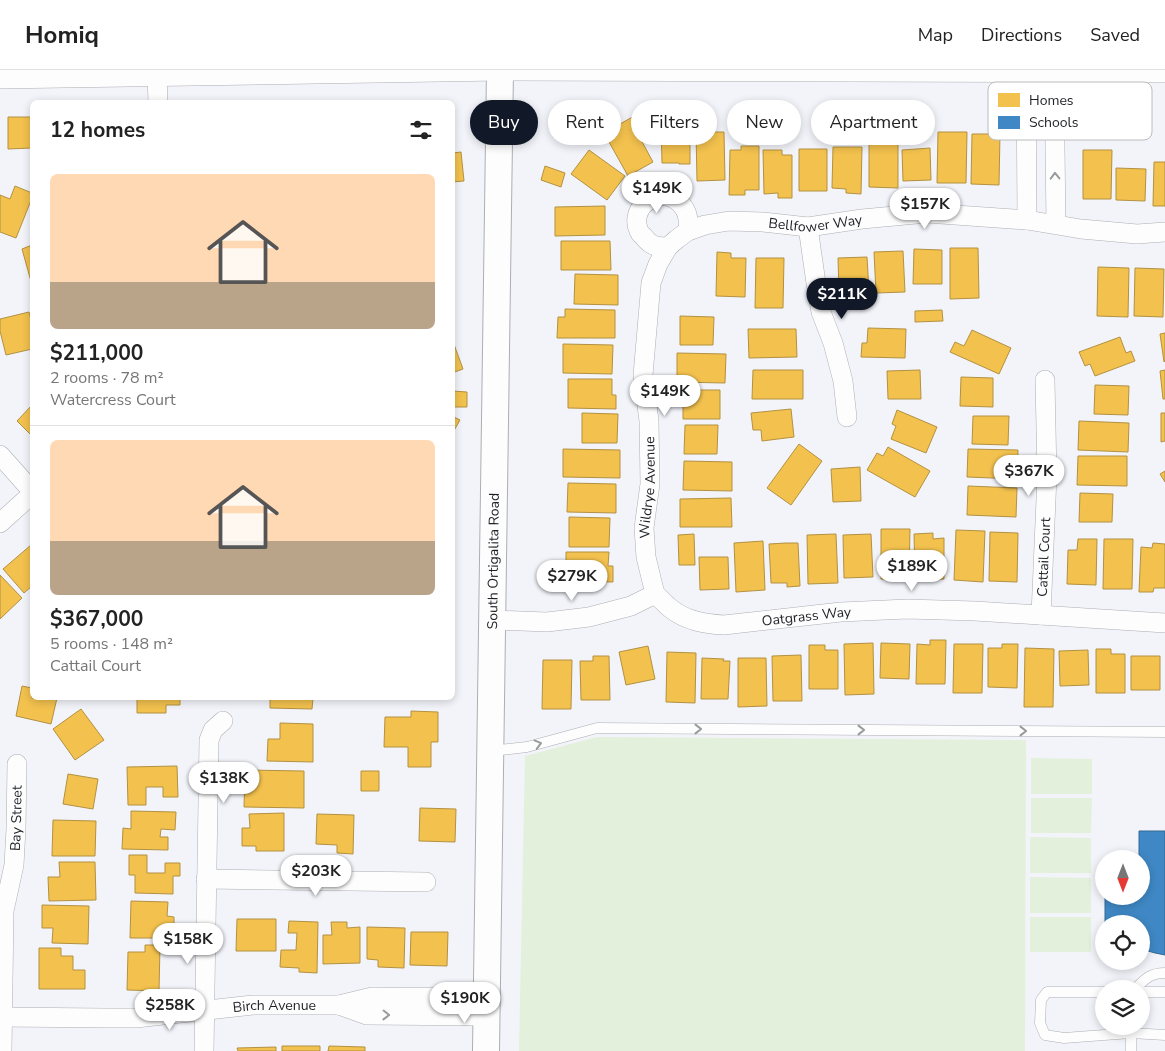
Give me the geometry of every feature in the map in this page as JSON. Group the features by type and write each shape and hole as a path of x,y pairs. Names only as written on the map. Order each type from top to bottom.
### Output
{"street":[{"path":"0,79 28,74 157,76 500,71 1026,71 1165,73"},
{"name":"South Ortigalita Road","path":"486,1051 500,71"},
{"path":"157,76 158,100"},
{"path":"1026,140 1027,220"},
{"path":"1055,140 1056,224"},
{"name":"Bellfower Way","path":"677,239 705,225 729,221 762,222 808,227 862,219 927,213 1027,220 1081,229 1137,234 1165,232"},
{"path":"808,227 821,312 833,343 843,381 847,417"},
{"name":"Wildrye Avenue","path":"655,594 646,557 644,528 650,484 649,421 643,375 651,283 658,264 677,239"},
{"name":"Cattail Court","path":"1041,615 1047,476 1044,380"},
{"path":"0,454 30,491"},
{"path":"0,523 30,495"},
{"path":"492,620 547,622 589,617 631,606 655,594"},
{"name":"Oatgrass Way","path":"655,594 670,609 690,620 706,624 724,625 841,612 907,609 1165,623"},
{"path":"204,1051 208,740 213,730 222,721"},
{"name":"Bay Street","path":"2,1051 4,911 14,864 8,829 17,764"},
{"path":"206,879 426,882"},
{"name":"Birch Avenue","path":"1,1017 136,1018 252,1005 339,1005 372,997 486,1007"}],"lane":[{"path":"490,751 527,747 597,728 1165,732"},
{"path":"1145,980 1154,973 1165,973"},
{"path":"1095,992 1047,992 1041,1000 1040,1023 1045,1035 1064,1038 1095,1034"},
{"path":"1150,992 1165,992"},
{"path":"1150,1033 1165,1035"},
{"path":"1131,1035 1131,1051"}],"green space":[{"path":"597,737 1026,740 1025,1051 519,1051 525,756"},
{"path":"1031,758 1092,759 1092,794 1031,794"},
{"path":"1031,798 1092,798 1091,833 1031,833"},
{"path":"1030,837 1091,838 1091,873 1030,873"},
{"path":"1030,877 1091,878 1091,913 1030,913"},
{"path":"1030,917 1091,917 1091,952 1030,952"}],"building: Homes":[{"path":"8,117 30,117 30,148 8,149"},
{"path":"631,118 631,145 644,145 653,162 628,176 611,145 621,145 621,123"},
{"path":"717,132 724,132 725,180 697,181 696,145 717,145"},
{"path":"938,132 967,132 966,183 937,183"},
{"path":"972,134 988,134 988,140 1000,140 999,185 971,184"},
{"path":"662,145 690,145 690,164 662,163"},
{"path":"869,145 898,145 898,188 869,187"},
{"path":"741,146 759,146 759,190 745,190 745,195 729,195 730,150 741,150"},
{"path":"833,147 862,147 861,194 846,193 846,189 832,188"},
{"path":"930,148 931,180 903,181 902,150"},
{"path":"799,149 827,149 827,191 799,191"},
{"path":"589,150 625,176 607,200 571,174"},
{"path":"763,150 782,150 782,155 792,155 792,198 778,198 778,193 764,194"},
{"path":"1083,150 1112,150 1111,199 1083,199"},
{"path":"461,152 464,181 455,182 455,153"},
{"path":"1154,162 1165,162 1165,206 1153,206"},
{"path":"545,166 565,173 561,187 541,180"},
{"path":"1116,168 1146,169 1145,201 1116,200"},
{"path":"15,186 30,192 30,203 16,238 0,232 0,195 10,199"},
{"path":"605,206 605,235 555,236 555,207"},
{"path":"561,241 610,241 611,270 561,270"},
{"path":"30,246 30,278 22,249"},
{"path":"950,248 978,248 979,298 950,299"},
{"path":"914,249 942,250 942,284 913,284"},
{"path":"903,251 905,292 876,293 874,252"},
{"path":"717,252 731,253 731,258 746,258 745,297 716,296"},
{"path":"867,257 869,291 839,292 838,258"},
{"path":"756,258 784,258 783,308 755,308"},
{"path":"1098,267 1129,268 1128,317 1097,316"},
{"path":"1135,268 1164,269 1163,317 1134,316"},
{"path":"575,274 618,275 618,305 574,304"},
{"path":"565,309 615,310 615,338 557,338 558,317 565,317"},
{"path":"942,310 943,321 915,322 915,311"},
{"path":"29,312 30,349 6,355 0,331 0,319"},
{"path":"680,316 714,317 713,345 680,345"},
{"path":"868,328 906,329 905,358 861,357 862,343 867,343"},
{"path":"748,329 796,329 797,357 749,358"},
{"path":"972,330 1011,348 999,374 950,352 955,342 964,346"},
{"path":"1165,333 1165,361 1164,362 1160,334"},
{"path":"1120,337 1126,353 1131,351 1135,361 1095,376 1090,364 1085,366 1079,352"},
{"path":"563,344 613,345 612,374 563,373"},
{"path":"455,347 463,369 455,372"},
{"path":"677,353 726,354 725,383 677,382"},
{"path":"753,370 803,370 803,399 752,399"},
{"path":"920,370 921,399 888,399 887,371"},
{"path":"1165,370 1165,399 1163,399 1160,371"},
{"path":"961,377 993,378 993,407 960,406"},
{"path":"568,379 612,379 612,395 616,395 616,409 568,408"},
{"path":"1095,385 1129,386 1128,415 1094,414"},
{"path":"677,390 720,390 720,419 683,419 683,405 677,405"},
{"path":"455,391 467,392 467,407 455,407"},
{"path":"30,407 30,434 17,421"},
{"path":"791,409 794,437 762,441 761,430 753,430 751,413"},
{"path":"897,410 937,427 926,453 891,439 896,426 892,424"},
{"path":"582,413 618,414 617,443 582,443"},
{"path":"1161,413 1165,413 1165,441 1161,442"},
{"path":"973,416 1009,416 1008,445 972,444"},
{"path":"455,418 460,420 455,429"},
{"path":"1079,421 1129,423 1128,452 1078,450"},
{"path":"685,425 718,425 717,454 684,454"},
{"path":"799,444 822,461 791,505 767,488"},
{"path":"888,447 930,471 915,497 867,470 877,453 883,456"},
{"path":"563,449 620,450 620,478 563,477"},
{"path":"968,449 1018,450 1017,479 967,477"},
{"path":"1078,456 1127,456 1127,486 1077,485"},
{"path":"684,461 732,462 732,491 683,490"},
{"path":"860,467 861,501 833,502 831,469"},
{"path":"1165,471 1165,482 1160,474"},
{"path":"568,483 616,484 616,513 567,512"},
{"path":"968,486 1017,488 1016,517 967,515"},
{"path":"1080,493 1113,494 1112,522 1079,522"},
{"path":"731,498 732,527 680,527 680,499"},
{"path":"569,517 610,518 609,547 569,547"},
{"path":"881,529 910,529 909,579 881,579"},
{"path":"956,530 985,531 983,582 954,580"},
{"path":"990,532 1018,533 1017,582 989,581"},
{"path":"933,533 933,539 944,538 944,579 915,580 914,534"},
{"path":"694,534 695,565 679,565 678,535"},
{"path":"836,534 838,583 808,584 807,535"},
{"path":"871,534 873,577 844,578 843,535"},
{"path":"1078,539 1097,539 1096,585 1067,584 1068,550 1077,550"},
{"path":"1104,539 1133,539 1132,589 1103,589"},
{"path":"763,541 765,590 736,592 734,543"},
{"path":"798,543 800,586 787,587 787,583 771,583 769,544"},
{"path":"1153,543 1165,544 1165,588 1154,588 1153,592 1139,592 1141,547 1152,548"},
{"path":"30,546 30,588 24,593 3,569"},
{"path":"566,552 609,552 608,566 613,566 613,582 566,581"},
{"path":"699,557 728,557 729,589 700,590"},
{"path":"0,575 22,598 0,619"},
{"path":"930,640 946,640 945,684 916,684 917,644 930,645"},
{"path":"873,643 874,694 845,695 844,644"},
{"path":"881,643 910,644 909,679 880,678"},
{"path":"954,644 983,644 982,693 953,693"},
{"path":"1002,644 1018,644 1017,688 988,687 988,648 1002,648"},
{"path":"809,645 825,645 825,650 838,650 838,689 809,689"},
{"path":"648,646 655,679 626,685 619,652"},
{"path":"1025,648 1054,649 1053,707 1024,707"},
{"path":"1096,649 1111,649 1111,654 1125,654 1125,693 1096,693"},
{"path":"1088,650 1089,685 1060,686 1059,651"},
{"path":"667,652 696,653 695,703 666,702"},
{"path":"801,655 802,701 773,701 772,656"},
{"path":"593,656 609,656 610,700 581,700 580,661 593,661"},
{"path":"1131,656 1160,656 1160,690 1131,690"},
{"path":"702,658 730,661 728,699 701,699"},
{"path":"738,658 766,658 767,706 738,707"},
{"path":"543,660 572,660 571,709 542,709"},
{"path":"22,686 30,688 30,700 57,700 51,724 16,716"},
{"path":"137,700 180,700 180,705 166,705 166,713 137,713"},
{"path":"270,700 313,700 312,709 270,708"},
{"path":"81,709 104,740 75,760 53,729"},
{"path":"411,711 438,712 438,742 431,742 431,767 408,767 408,747 384,747 385,717 411,717"},
{"path":"280,723 313,724 313,762 267,761 268,739 280,739"},
{"path":"177,766 178,797 163,797 163,787 146,787 146,805 128,805 127,767"},
{"path":"245,770 304,771 304,808 244,807"},
{"path":"361,771 379,771 379,791 361,791"},
{"path":"68,774 98,779 93,809 63,804"},
{"path":"420,808 456,809 455,842 419,841"},
{"path":"131,811 176,812 175,830 161,829 160,837 168,837 168,850 122,849 123,828 131,829"},
{"path":"284,813 284,851 256,851 256,846 242,846 242,828 250,828 249,814"},
{"path":"317,814 354,815 353,854 337,853 337,845 316,844"},
{"path":"53,820 96,821 95,856 52,856"},
{"path":"129,855 147,855 147,873 165,873 165,863 180,863 180,876 173,876 173,894 135,893 135,875 129,875"},
{"path":"59,862 95,862 96,900 49,901 48,877 60,877"},
{"path":"131,901 168,902 167,916 174,917 174,938 130,938"},
{"path":"42,905 89,906 88,944 52,943 53,928 42,928"},
{"path":"237,919 276,919 276,951 236,951"},
{"path":"289,921 318,922 317,973 299,972 299,968 280,967 281,950 296,950 297,933 288,933"},
{"path":"331,922 347,922 347,928 360,927 360,963 323,964 323,935 332,935"},
{"path":"367,927 405,928 404,968 378,967 378,960 367,959"},
{"path":"411,932 448,932 447,966 410,965"},
{"path":"145,945 160,945 159,991 127,990 128,952 145,952"},
{"path":"39,948 61,948 61,956 73,956 73,970 85,970 85,989 39,989"},
{"path":"282,1046 320,1046 320,1051 282,1051"},
{"path":"329,1046 365,1047 365,1051 328,1051"},
{"path":"276,1047 276,1051 238,1051 237,1048"}],"building: Schools":[{"path":"1139,831 1165,831 1165,955 1150,952 1150,915 1105,915 1105,905 1150,905 1150,850 1139,850"}]}
